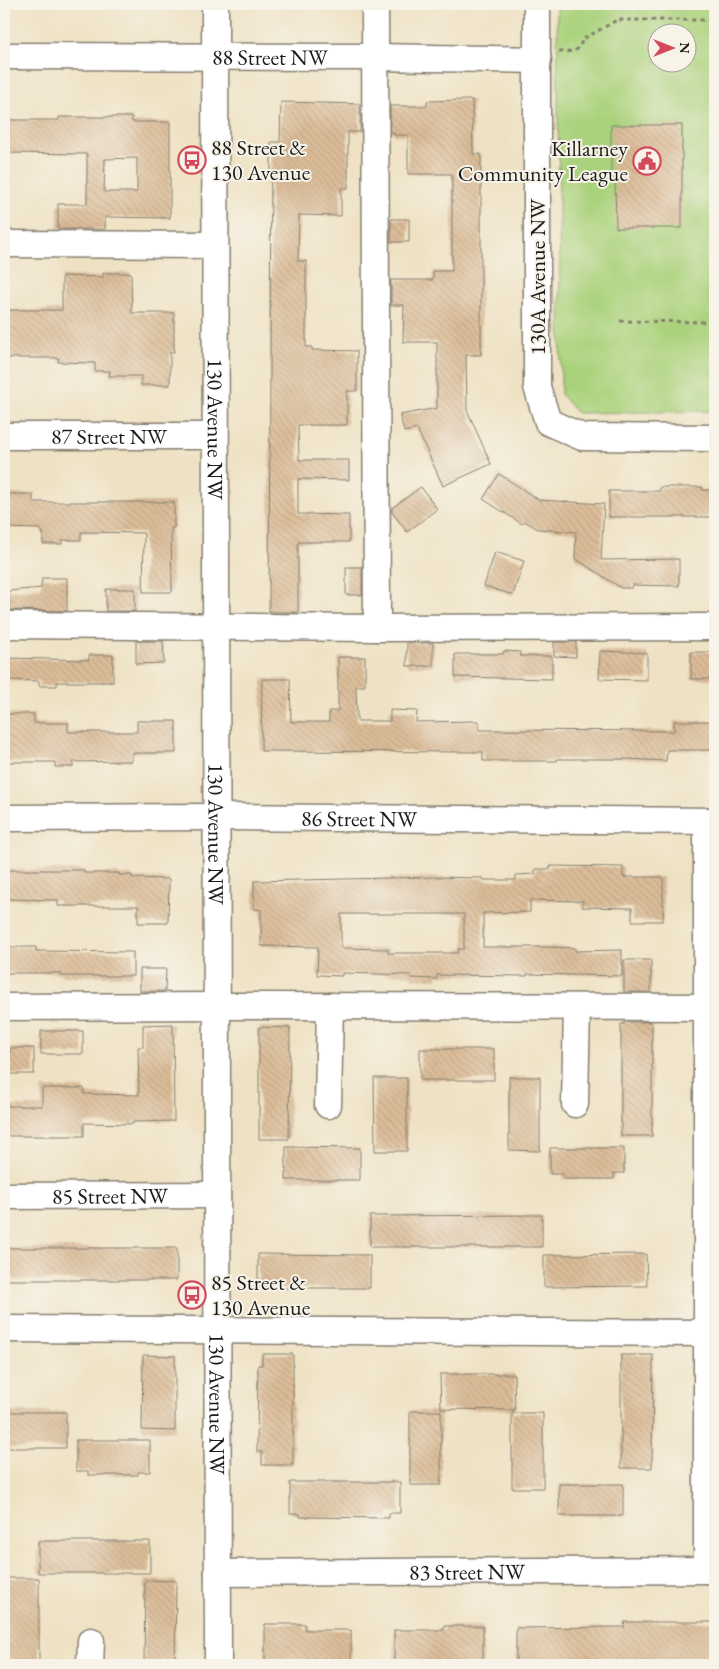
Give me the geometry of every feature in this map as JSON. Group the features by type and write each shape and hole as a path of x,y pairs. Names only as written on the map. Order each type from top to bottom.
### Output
{"street":[{"name":"130 Avenue NW","path":"215,4 214,436 218,1665"},
{"path":"375,4 377,628"},
{"name":"130A Avenue NW","path":"537,4 537,387 548,422 582,437 715,438"},
{"name":"88 Street NW","path":"4,56 375,57 538,60"},
{"path":"4,244 215,245"},
{"name":"87 Street NW","path":"4,436 214,436"},
{"path":"4,625 377,628 715,627"},
{"name":"86 Street NW","path":"4,818 216,817 711,821"},
{"path":"711,821 711,1195 706,1332 710,1386 711,1570"},
{"path":"328,1105 330,1006"},
{"path":"4,1007 711,1007"},
{"path":"575,1104 578,1007"},
{"name":"85 Street NW","path":"4,1196 217,1195"},
{"path":"4,1329 706,1332"},
{"name":"83 Street NW","path":"218,1573 711,1570"}],"path":[{"path":"538,60 555,52 574,51 579,48 583,38 617,20 715,20"},
{"path":"620,321 715,322"}],"green space":[{"path":"557,4 715,4 715,411 577,413 561,395"}],"building":[{"path":"472,100 473,154 481,154 481,355 466,355 467,410 491,464 443,486 417,429 404,432 400,415 437,408 437,342 403,342 404,305 391,305 391,280 433,280 433,271 452,271 452,174 408,174 408,135 394,135 394,132 390,132 390,106 427,106 427,101"},
{"path":"281,102 360,104 360,132 348,132 348,188 341,188 341,216 299,215 298,261 306,261 306,347 312,347 312,350 357,351 357,391 347,391 347,425 298,425 299,460 349,460 349,480 298,479 298,514 349,515 349,542 298,542 298,612 269,612 271,142 280,142"},
{"path":"59,117 132,117 132,122 170,122 170,218 105,217 105,229 58,229 58,204 87,204 87,154 4,153 4,120 59,120","holes":["137,158 137,192 104,192 105,159"]},
{"name":"Killarney Community League","path":"611,125 682,125 682,228 616,228 615,179 611,179"},
{"path":"391,219 409,219 409,242 391,242"},
{"path":"103,273 131,273 132,313 174,313 174,352 170,352 170,385 141,385 141,376 109,376 110,371 95,371 95,363 58,362 59,358 4,358 4,310 62,310 62,276 103,277"},
{"path":"499,474 539,500 604,504 601,560 679,559 679,586 632,585 632,588 621,588 575,558 576,532 538,529 524,521 522,524 483,499"},
{"path":"421,487 437,509 407,532 392,512 392,508"},
{"path":"660,487 702,487 702,490 715,490 715,517 609,517 609,491 660,491"},
{"path":"4,494 33,494 33,502 174,502 174,528 171,528 172,592 143,592 144,533 81,532 81,540 62,540 62,544 43,544 43,532 41,532 41,529 4,528"},
{"path":"495,552 524,561 513,595 484,586"},
{"path":"346,567 362,567 362,595 346,595"},
{"path":"42,578 67,578 67,611 10,610 9,591 41,588"},
{"path":"106,589 135,589 135,611 106,611"},
{"path":"136,641 163,641 164,663 136,664"},
{"path":"554,642 576,642 576,657 554,656"},
{"path":"407,643 433,643 433,666 407,666"},
{"path":"504,651 520,652 520,656 552,656 552,679 455,677 455,654 503,654"},
{"path":"600,651 647,653 647,680 599,679"},
{"path":"691,652 715,652 715,679 691,679"},
{"path":"89,655 113,655 113,682 57,682 57,686 39,686 39,681 4,680 4,658 89,660"},
{"path":"338,657 365,657 365,686 356,686 357,721 390,721 390,710 417,711 416,722 479,721 479,730 674,731 674,721 715,721 715,750 667,750 666,761 557,759 557,761 483,761 483,752 261,751 262,679 290,679 291,722 329,722 329,711 338,711"},
{"path":"4,714 34,714 34,723 68,723 68,732 137,732 137,721 176,721 176,753 132,753 132,761 73,762 73,767 55,767 55,762 4,762"},
{"path":"550,866 623,867 623,877 663,877 663,921 632,921 632,908 582,907 583,901 530,900 530,912 483,913 483,947 575,948 575,951 622,950 622,976 437,975 437,979 411,978 411,975 342,973 342,976 317,975 318,947 261,946 261,910 254,909 254,881 436,877 516,880 516,875 535,874 535,869 550,869","holes":["341,914 464,914 464,949 458,949 458,953 388,953 388,949 341,948"]},
{"path":"4,870 84,870 84,873 119,873 119,875 132,875 132,878 169,879 168,923 138,923 138,906 58,906 58,900 4,899"},
{"path":"6,947 36,947 36,951 133,952 133,976 61,976 61,973 6,973"},
{"path":"624,960 651,960 651,992 624,992"},
{"path":"140,969 166,969 165,991 140,991"},
{"path":"624,1022 651,1022 652,1024 652,1136 621,1136 621,1024 624,1024"},
{"path":"173,1024 174,1121 133,1122 133,1124 84,1123 84,1136 4,1136 4,1106 42,1106 42,1088 84,1088 84,1094 139,1095 138,1047 143,1047 143,1025"},
{"path":"259,1027 290,1028 289,1139 259,1139"},
{"path":"41,1031 83,1031 83,1054 41,1054"},
{"path":"10,1048 34,1048 34,1074 10,1074"},
{"path":"420,1049 494,1049 494,1080 420,1080"},
{"path":"509,1077 540,1077 540,1151 509,1150"},
{"path":"374,1078 407,1078 407,1151 375,1151"},
{"path":"286,1147 360,1148 360,1180 286,1180"},
{"path":"550,1148 624,1148 624,1173 614,1173 614,1179 563,1179 563,1174 550,1174"},
{"path":"542,1215 542,1247 370,1247 370,1216"},
{"path":"4,1248 177,1248 177,1280 4,1280"},
{"path":"258,1254 370,1255 370,1288 258,1288"},
{"path":"646,1254 647,1286 544,1287 544,1255"},
{"path":"262,1354 293,1354 293,1465 262,1465 262,1452 257,1452 258,1365 262,1365"},
{"path":"143,1355 175,1356 175,1431 142,1430"},
{"path":"621,1355 653,1355 652,1468 621,1468"},
{"path":"440,1374 514,1374 515,1410 441,1409"},
{"path":"410,1411 441,1411 441,1485 410,1485"},
{"path":"4,1412 66,1412 66,1448 6,1448 6,1443 4,1443"},
{"path":"512,1413 543,1413 543,1488 512,1488"},
{"path":"76,1440 150,1440 150,1472 138,1472 138,1475 88,1475 88,1471 76,1471"},
{"path":"290,1482 400,1482 400,1513 389,1513 389,1518 300,1517 300,1514 290,1514"},
{"path":"559,1484 623,1484 623,1516 559,1516"},
{"path":"38,1541 150,1541 150,1573 38,1573"},
{"path":"6,1578 39,1578 39,1665 7,1665"},
{"path":"145,1580 176,1581 175,1665 144,1665"},
{"path":"624,1622 715,1622 715,1665 516,1665 516,1628 625,1627"},
{"path":"265,1624 305,1624 305,1630 351,1630 351,1665 265,1665"},
{"path":"444,1626 483,1626 483,1665 394,1665 394,1630 444,1630"}],"place":[{"name":"88 Street & 130 Avenue","path":"192,160"},
{"name":"Killarney Community League","path":"647,161"},
{"name":"85 Street & 130 Avenue","path":"192,1295"}]}
